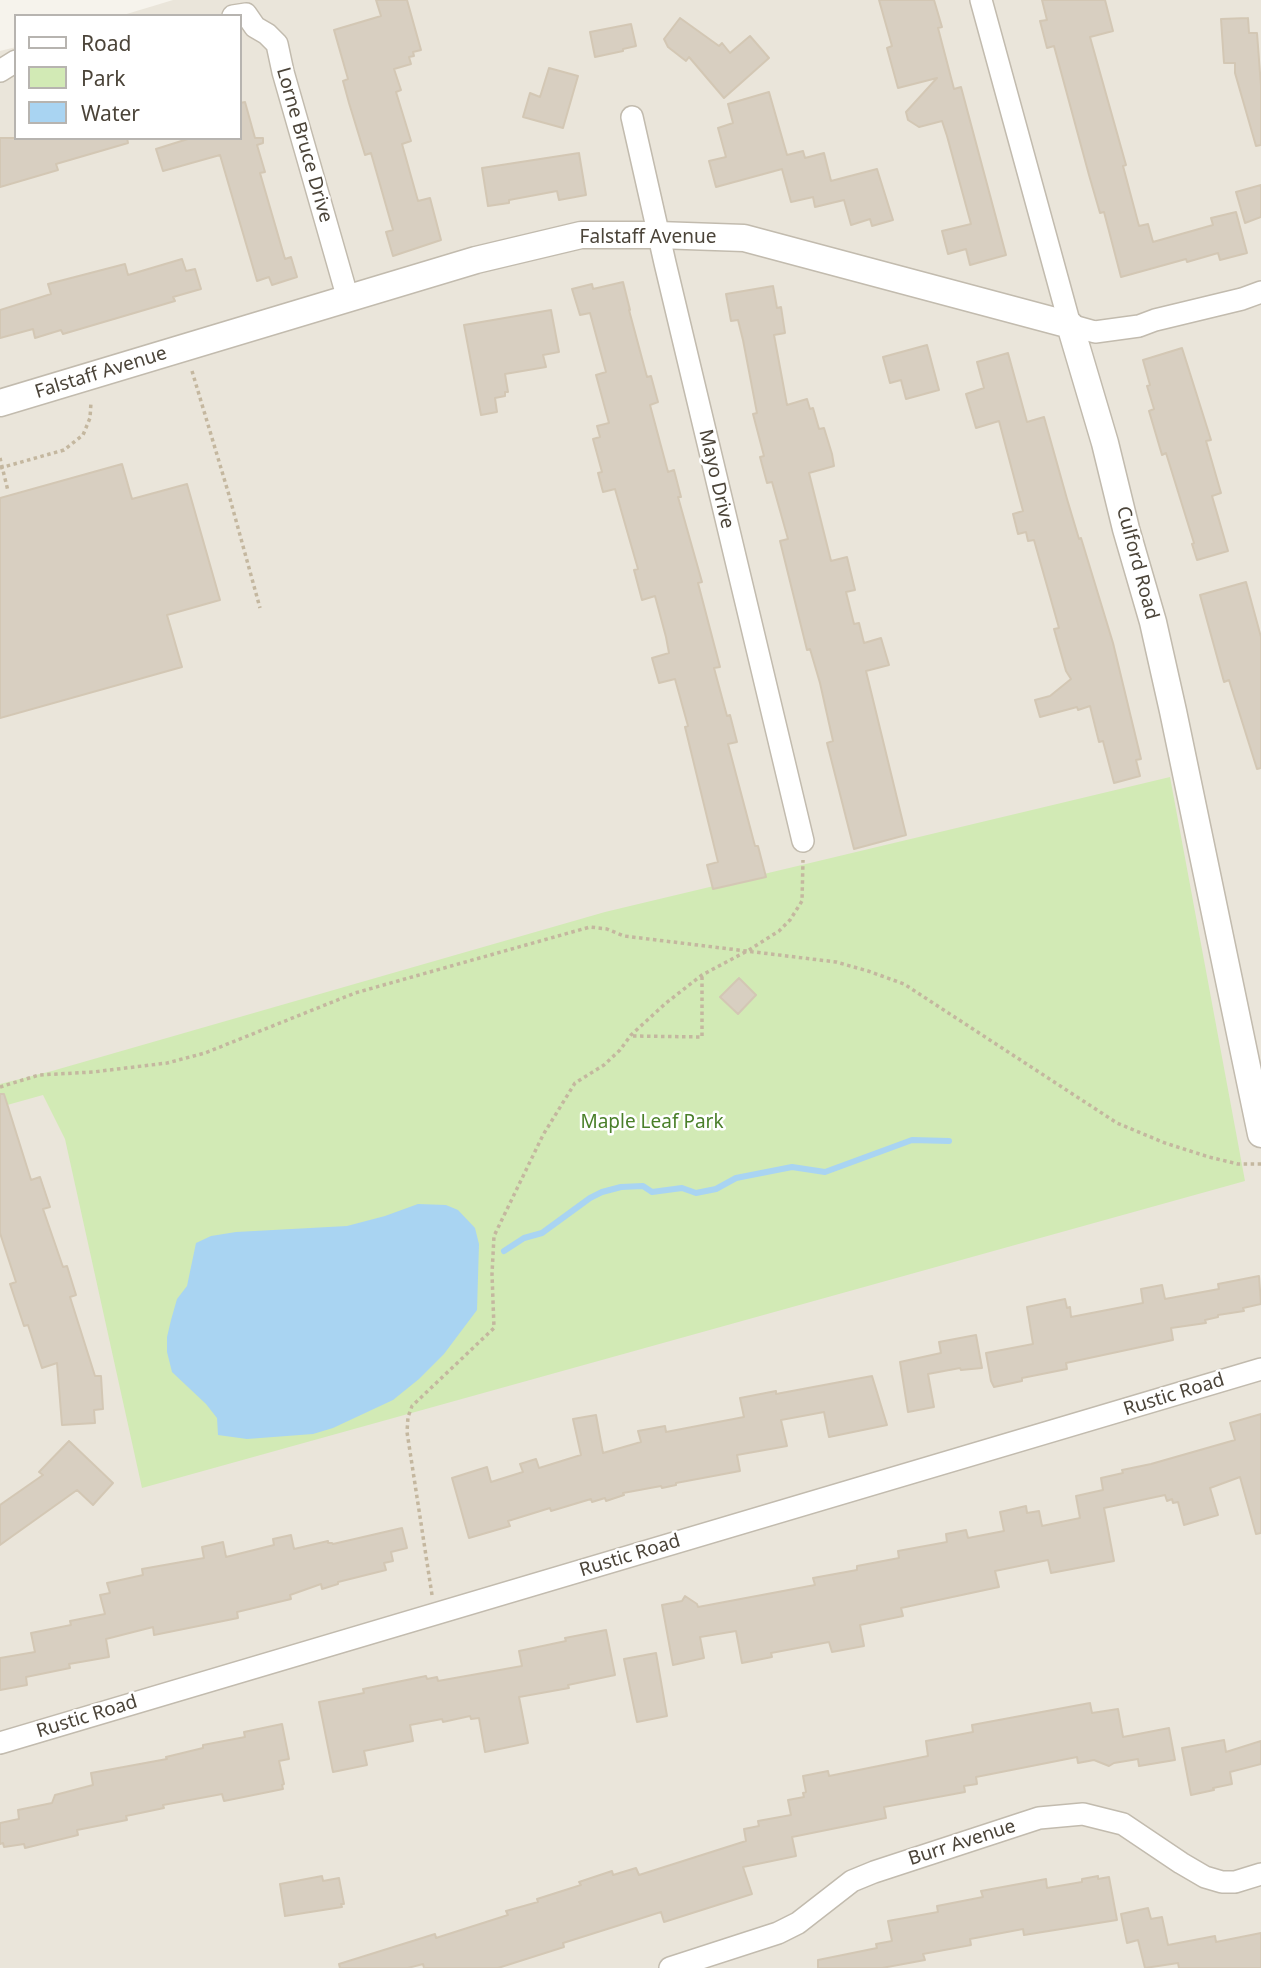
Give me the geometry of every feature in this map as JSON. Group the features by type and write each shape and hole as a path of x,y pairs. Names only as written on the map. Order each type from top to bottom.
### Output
{"street":[{"name":"Culford Road","path":"981,0 1153,622 1174,711 1261,1135"},
{"name":"Lorne Bruce Drive","path":"242,15 246,14 255,27 277,44 348,299"},
{"name":"Mayo Drive","path":"632,117 803,841"},
{"name":"Falstaff Avenue","path":"0,403 476,260 581,235 744,238 1095,332 1139,326 1261,292"},
{"name":"Rustic Road","path":"0,1743 1261,1369"},
{"name":"Burr Avenue","path":"670,1968 788,1928 852,1881 874,1872 1039,1818 1083,1814 1123,1824 1181,1863 1205,1877 1222,1882 1235,1882 1261,1874"}],"path":[{"path":"191,370 260,608"},
{"path":"1,468 64,450 83,435 90,418 91,402"},
{"path":"0,458 8,491"},
{"path":"434,1614 407,1432 412,1406 494,1328 494,1236 543,1135 575,1083 604,1065 631,1035 702,975 749,950 779,931 790,920 802,901 803,841"},
{"path":"0,1087 39,1075 167,1063 205,1053 355,993 590,927 607,929 624,936 836,962 904,984 1117,1123 1165,1143 1209,1157 1238,1164 1261,1164"},
{"path":"631,1035 702,1037 702,975"}],"shaded area":[{"path":"173,0 1261,0 1261,1968 0,1968 0,51 14,48 14,140 242,140 242,14 127,14"}],"green space":[{"name":"Maple Leaf Park","path":"1170,777 1245,1181 142,1488 65,1139 43,1095 0,1107 0,1084 605,912"}],"water":[{"path":"418,1204 446,1205 458,1210 475,1228 479,1244 477,1310 444,1354 393,1400 333,1428 313,1434 247,1439 218,1435 217,1418 172,1372 167,1352 171,1320 177,1299 187,1286 196,1243 211,1236 236,1232 347,1226"}],"building":[{"path":"376,0 407,0 421,50 413,52 414,56 409,57 411,64 394,69 401,90 396,92 411,141 402,144 418,201 430,198 441,240 393,256 386,232 393,230 371,153 365,155 349,103 343,81 348,79 334,30 381,16"},
{"path":"879,0 934,0 942,27 938,28 954,89 961,87 1006,255 970,265 966,249 948,254 942,231 971,224 947,136 942,121 919,127 908,120 906,112 937,78 898,88 887,48 892,46"},
{"path":"1042,0 1105,0 1113,31 1090,37 1126,165 1123,166 1139,226 1148,224 1153,242 1213,225 1211,218 1236,212 1247,253 1220,260 1218,253 1187,262 1186,259 1121,277 1104,212 1100,213 1054,46 1047,48 1040,21 1047,20"},
{"path":"680,18 719,46 722,43 730,53 750,36 769,58 724,98 689,57 686,61 668,47 664,39"},
{"path":"1248,18 1249,33 1257,33 1261,86 1261,145 1256,146 1235,73 1235,63 1224,63 1221,19"},
{"path":"631,24 636,46 595,57 590,32"},
{"path":"549,68 578,76 563,128 523,117 530,93 540,97"},
{"path":"769,92 787,155 803,151 805,158 824,153 831,181 877,169 893,220 872,226 870,219 851,225 844,200 815,207 813,197 791,202 782,169 716,187 709,161 726,157 718,128 733,123 728,104"},
{"path":"245,102 255,138 263,138 263,143 257,145 265,172 260,173 285,259 291,257 297,277 272,285 269,277 257,281 220,155 163,171 156,149 185,140 242,140 242,103"},
{"path":"0,138 127,140 128,143 56,164 58,170 0,187"},
{"path":"579,153 586,195 559,200 557,191 488,206 482,168"},
{"path":"1261,185 1261,217 1245,223 1236,192"},
{"path":"182,259 186,271 195,269 201,289 173,297 175,301 63,334 61,330 35,338 33,329 0,338 0,310 51,294 48,284 125,264 128,275"},
{"path":"623,282 647,377 651,376 658,402 650,405 668,472 674,470 681,497 678,497 702,582 698,583 720,667 714,668 737,742 728,744 766,877 713,889 707,865 718,862 685,727 688,726 675,679 659,683 652,658 669,653 655,596 642,600 634,570 638,569 615,489 603,492 598,473 602,472 593,439 600,437 597,426 609,423 596,375 606,372 590,313 580,315 572,289 592,284 593,289"},
{"path":"773,286 777,308 781,307 785,333 774,335 787,405 807,399 810,409 813,408 819,429 824,428 832,454 834,466 809,473 831,561 847,557 855,590 846,592 854,624 859,623 864,643 881,638 889,665 866,671 906,835 854,849 827,743 833,741 820,683 810,649 807,650 780,541 788,539 772,482 767,483 760,457 764,456 753,414 757,413 743,340 738,320 731,321 726,294"},
{"path":"551,310 559,352 543,355 546,367 505,374 508,392 505,392 505,396 495,398 497,412 481,415 464,325"},
{"path":"927,345 939,390 906,399 901,380 890,383 883,357"},
{"path":"1182,348 1211,440 1206,441 1221,493 1212,496 1228,551 1197,560 1166,453 1162,455 1149,411 1154,409 1143,360"},
{"path":"1008,353 1027,422 1044,417 1079,539 1081,538 1113,643 1141,759 1136,760 1140,776 1114,783 1103,741 1099,742 1090,706 1040,717 1035,700 1050,696 1071,679 1066,671 1054,629 1059,628 1034,540 1028,541 1026,532 1018,534 1013,514 1023,511 999,421 976,428 966,394 984,388 977,362"},
{"path":"122,464 132,499 187,484 220,600 167,615 182,667 0,718 0,498"},
{"path":"1246,582 1261,637 1261,768 1257,769 1229,680 1224,682 1200,595"},
{"path":"739,978 756,995 738,1014 720,997"},
{"path":"0,1094 4,1094 31,1180 40,1177 50,1207 43,1209 63,1267 67,1266 76,1295 70,1297 95,1376 101,1376 103,1409 94,1410 95,1423 62,1425 57,1363 42,1368 28,1325 24,1326 10,1284 16,1282 0,1233"},
{"path":"1259,1276 1261,1304 1243,1308 1244,1311 1218,1315 1205,1320 1206,1323 1171,1328 1173,1340 1066,1363 1067,1369 1022,1378 1022,1381 994,1387 991,1381 986,1353 1033,1344 1027,1307 1065,1299 1067,1308 1070,1307 1071,1317 1143,1303 1141,1289 1162,1285 1165,1299 1219,1289 1218,1284"},
{"path":"976,1335 982,1368 960,1368 928,1374 934,1407 908,1412 900,1362 941,1353 939,1342"},
{"path":"872,1376 887,1425 829,1437 824,1412 781,1420 787,1446 737,1455 740,1471 662,1488 661,1486 623,1493 624,1495 606,1501 605,1498 592,1502 591,1499 551,1511 550,1508 508,1521 510,1526 469,1538 452,1478 487,1467 491,1482 523,1472 520,1464 536,1459 539,1468 581,1455 573,1419 596,1415 603,1453 641,1442 638,1431 665,1426 666,1432 744,1417 740,1398"},
{"path":"1261,1414 1261,1533 1256,1534 1240,1477 1210,1488 1218,1515 1184,1525 1178,1502 1173,1503 1172,1499 1167,1501 1165,1495 1104,1508 1114,1561 1051,1573 1048,1560 995,1571 999,1587 901,1608 903,1616 860,1625 864,1646 832,1652 829,1642 771,1653 772,1657 742,1663 736,1631 700,1637 704,1658 673,1665 662,1605 682,1601 685,1596 698,1607 815,1585 813,1578 857,1570 857,1566 899,1558 898,1551 947,1542 946,1534 966,1530 968,1538 1004,1531 1000,1512 1026,1506 1027,1513 1039,1511 1042,1526 1080,1518 1076,1496 1103,1490 1101,1478 1235,1440 1230,1423"},
{"path":"69,1441 113,1483 93,1505 77,1490 0,1545 0,1505 43,1475 39,1472"},
{"path":"402,1528 407,1548 391,1552 393,1561 384,1563 386,1570 338,1582 322,1589 321,1584 290,1595 291,1599 237,1612 238,1618 154,1635 153,1627 106,1639 109,1657 69,1664 70,1668 26,1677 27,1685 0,1690 0,1658 35,1652 31,1633 71,1625 70,1621 105,1614 100,1595 110,1593 107,1583 143,1575 142,1569 204,1558 202,1547 223,1542 226,1557 274,1545 273,1539 291,1535 294,1549 328,1541 333,1544"},
{"path":"606,1630 615,1675 568,1685 569,1688 519,1697 528,1743 485,1752 479,1718 471,1719 470,1716 443,1722 442,1719 410,1725 413,1741 364,1751 367,1765 333,1772 319,1702 364,1693 363,1689 426,1676 427,1679 437,1677 438,1681 522,1666 519,1651"},
{"path":"656,1653 667,1716 637,1722 624,1659"},
{"path":"1090,1703 1092,1713 1118,1709 1123,1737 1169,1728 1175,1760 1139,1766 1138,1759 1109,1766 1094,1760 1078,1763 1077,1757 976,1777 977,1784 964,1786 965,1792 884,1807 886,1818 792,1837 796,1856 743,1867 752,1894 664,1922 661,1912 563,1943 564,1947 498,1968 424,1968 423,1964 408,1968 340,1968 339,1964 508,1915 506,1911 538,1902 537,1899 581,1885 579,1882 612,1871 613,1875 636,1868 639,1875 746,1841 744,1829 759,1826 758,1821 791,1815 788,1800 804,1797 803,1793 806,1792 803,1776 828,1771 829,1776 928,1756 926,1741 973,1732 972,1725"},
{"path":"282,1724 289,1759 279,1761 283,1789 224,1801 222,1794 163,1805 164,1808 126,1816 127,1820 77,1830 78,1835 25,1848 24,1844 4,1847 3,1843 0,1844 0,1823 19,1819 18,1810 52,1803 55,1795 93,1785 91,1773 167,1759 166,1757 203,1748 203,1745 245,1737 244,1732"},
{"path":"1224,1740 1226,1752 1261,1741 1261,1764 1230,1772 1232,1784 1191,1795 1182,1748"},
{"path":"322,1876 323,1881 339,1878 344,1904 341,1904 342,1907 285,1916 280,1884"},
{"path":"1098,1876 1098,1879 1109,1877 1117,1920 1024,1935 1023,1929 970,1939 971,1945 923,1954 925,1960 882,1968 818,1968 818,1960 877,1948 876,1944 892,1941 888,1921 938,1912 937,1906 983,1897 981,1891 1046,1879 1047,1888 1082,1882 1082,1879"},
{"path":"1148,1908 1151,1919 1162,1917 1168,1945 1215,1936 1216,1942 1261,1933 1261,1968 1179,1968 1178,1963 1145,1968 1138,1940 1127,1943 1121,1914"}],"waterway":[{"path":"504,1251 524,1238 542,1233 590,1198 621,1187 643,1186 652,1192 682,1188 696,1193 716,1189 736,1178 792,1167 825,1172 912,1140 949,1141"}]}
